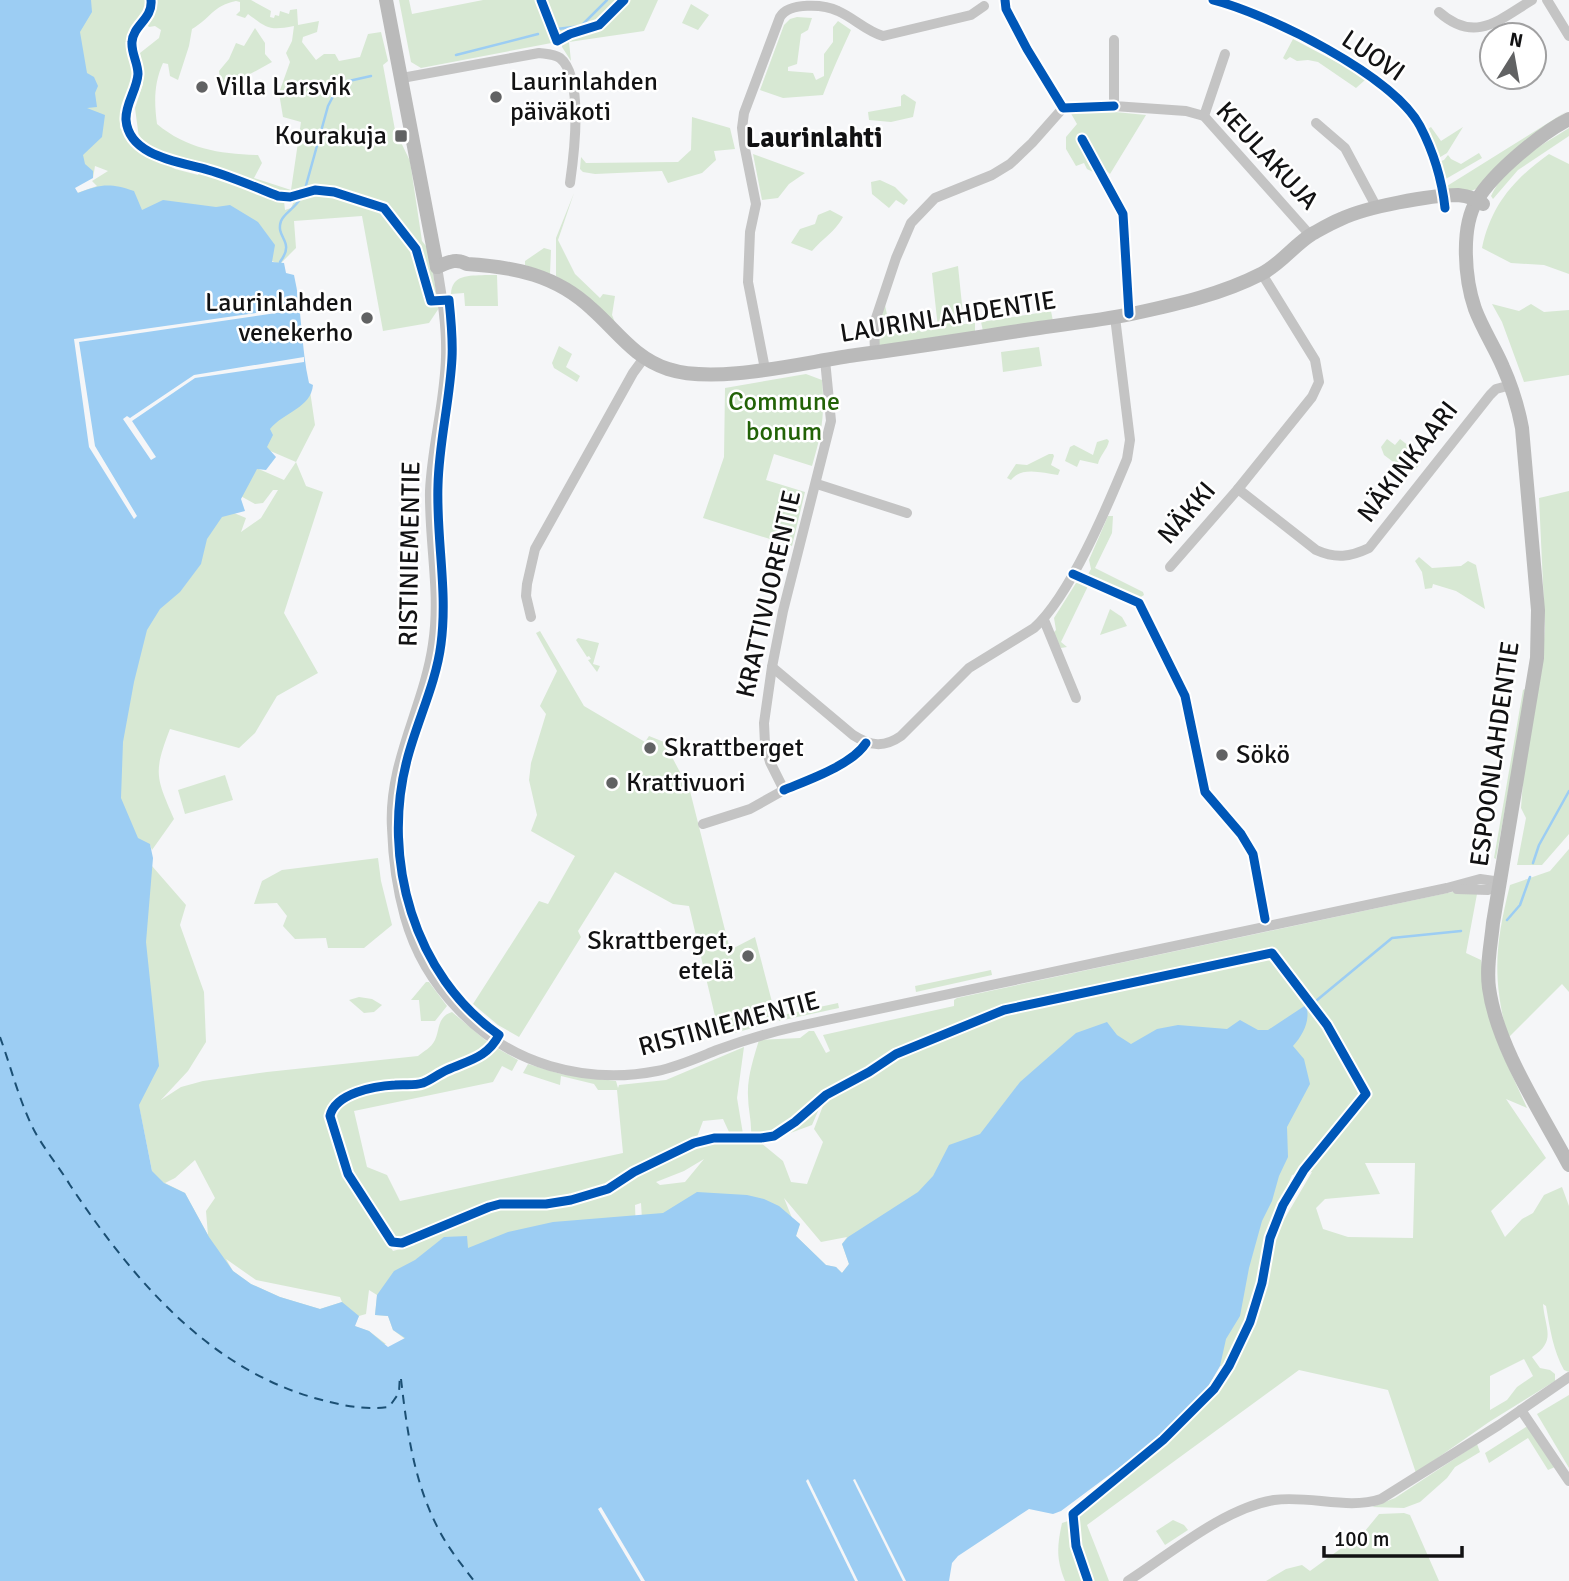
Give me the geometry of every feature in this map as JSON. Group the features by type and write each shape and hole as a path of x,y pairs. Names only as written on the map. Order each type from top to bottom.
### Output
{"street":[{"path":"386,0 438,267"},
{"path":"1439,12 1458,24 1482,28 1532,0"},
{"path":"1547,0 1569,36"},
{"path":"765,369 748,282 750,232 756,204 741,128 747,104 783,12 798,7 834,9 883,36 971,16 984,6"},
{"name":"KEULAKUJA","path":"1114,40 1114,106 1186,111 1204,116 1310,235"},
{"path":"402,78 539,53 553,54 562,60 569,70 576,111 576,138 570,183"},
{"path":"1204,116 1225,54"},
{"path":"875,353 874,324 911,223 935,198 992,175 1010,164 1063,108"},
{"name":"ESPOONLAHDENTIE","path":"1567,119 1521,152 1491,183 1478,203 1468,259 1470,292 1475,310 1518,405 1538,635 1534,681 1488,959 1489,985 1493,1009 1504,1042 1569,1165"},
{"path":"1316,124 1345,148 1377,208"},
{"name":"LAURINLAHDENTIE","path":"438,267 454,271 467,264 519,269 551,280 582,300 644,358 667,369 699,374 765,369 1115,317 1203,297 1262,274 1310,235 1342,218 1377,208 1458,195 1478,203"},
{"name":"RISTINIEMENTIE","path":"438,267 445,312 446,358 430,486 436,613 429,667 396,772 391,826 397,884 405,919 417,948 441,988 460,1012 496,1041 527,1058 567,1070 605,1075 652,1072 771,1032 1480,879 1501,882"},
{"path":"1238,489 1312,397 1319,382 1315,360 1262,274"},
{"path":"772,667 853,735 866,743 882,744 893,742 901,736 969,668 1044,620 1073,574 1127,459 1130,440 1115,317"},
{"path":"531,617 526,596 535,549 644,358"},
{"name":"KRATTIVUORENTIE","path":"703,824 750,809 784,790 770,762 763,730 783,611 831,421 825,360"},
{"name":"NÄKINKAARI","path":"1238,489 1316,550 1325,555 1350,556 1369,548 1490,395 1496,389 1510,385"},
{"path":"817,484 907,513"},
{"name":"NÄKKI","path":"1170,567 1238,489"},
{"path":"1044,620 1076,698"},
{"path":"1128,1581 1228,1515 1258,1504 1289,1499 1364,1502 1381,1499 1569,1377"},
{"path":"1521,1410 1569,1481"}],"green space":[{"path":"30,0 149,0 147,11 128,42 135,75 120,120 120,128 145,153 175,169 198,175 200,171 207,172 275,200 284,201 285,210 291,208 296,197 275,193 235,178 235,175 172,160 149,149 139,138 135,108 143,84 140,53 159,38 161,30 155,26 149,27 146,23 152,12 153,0 251,0 271,11 270,17 274,18 275,15 279,16 280,11 289,14 290,10 297,9 298,25 319,21 317,32 303,37 302,42 316,60 324,54 335,54 339,61 360,57 368,34 381,32 388,61 383,65 395,130 410,161 422,241 429,250 439,308 429,323 383,331 362,216 294,221 296,248 280,264 77,193 97,186 92,181 108,171 95,166 93,178 71,170","holes":["240,2 240,11 236,15 245,18 248,14 273,28 294,26 292,41 286,53 290,62 279,93 283,117 301,122 291,190 254,178 262,163 258,155 230,153 192,145 157,124 156,93 163,63 168,64 170,76 178,80 192,29 222,6"]},
{"path":"399,0 409,0 412,14 483,0 658,0 644,31 569,42 571,61 562,47 562,41 421,68 411,62"},
{"path":"691,4 709,15 698,30 682,23"},
{"path":"797,17 812,18 808,30 801,34 797,64 788,67 788,71 813,73 816,80 824,76 824,54 833,42 833,27 838,21 851,30 823,95 783,98 760,90 784,25"},
{"path":"255,28 265,43 265,54 272,62 221,90 219,71 229,59 236,43 244,46"},
{"path":"1293,39 1365,80 1356,88 1318,62 1297,61 1290,57 1286,60 1283,58"},
{"path":"904,94 916,102 913,117 891,122 869,120 868,112 901,106 901,96"},
{"path":"1069,110 1146,115 1110,174 1097,162 1093,172 1087,169 1084,163 1076,166 1066,149 1066,137 1077,124"},
{"path":"1567,111 1540,130 1478,188 1469,192 1446,190 1447,186"},
{"path":"692,117 730,128 735,149 714,151 716,160 702,173 668,183 662,171 595,174 580,169 581,157 586,163 678,162 691,150"},
{"path":"1431,127 1441,141 1463,127 1447,153 1437,159 1428,129"},
{"path":"1569,128 1569,136 1518,170 1493,199 1491,196 1505,174 1536,149"},
{"path":"1479,153 1482,158 1444,180 1438,162 1448,155 1461,164"},
{"path":"753,154 805,173 789,184 778,198 762,200"},
{"path":"1549,154 1569,164 1569,274 1544,265 1511,263 1482,248 1491,219 1506,194 1525,173"},
{"path":"880,180 895,187 908,200 904,205 896,200 889,208 872,194 871,182"},
{"path":"574,193 558,240 575,274 600,298 603,294 615,296 612,315 616,325 586,295 556,276 556,238"},
{"path":"830,210 843,217 812,251 791,243 800,229 815,224 818,215"},
{"path":"544,248 551,250 550,274 525,265 525,261"},
{"path":"958,266 964,324 975,323 975,332 882,346 877,343 877,331 885,305 891,334 938,328 932,273"},
{"path":"497,275 498,306 465,306 464,293 451,294 454,283 462,277"},
{"path":"1492,304 1519,311 1531,304 1544,312 1569,310 1569,375 1524,382 1502,322"},
{"path":"1051,311 1053,321 983,331 981,322"},
{"path":"559,346 572,354 566,367 580,376 577,382 554,368 552,363"},
{"path":"1039,347 1042,366 1003,372 1001,352"},
{"name":"Commune bonum","path":"806,374 822,380 823,392 822,423 812,466 774,454 766,480 805,492 792,546 703,518 724,457 725,388"},
{"path":"310,391 315,425 296,462 242,439"},
{"path":"1107,439 1108,444 1098,464 1080,460 1077,467 1065,461 1070,447 1074,445 1093,455 1097,442"},
{"path":"1387,439 1395,445 1400,439 1414,450 1410,456 1420,464 1414,471 1396,464 1384,455 1381,447"},
{"path":"1049,454 1054,456 1051,465 1060,470 1058,475 1026,472 1011,480 1007,478 1016,464 1027,465"},
{"path":"296,462 306,486 323,492 284,613 318,673 277,696 255,733 239,748 170,729 161,756 159,775 174,819 152,850 150,845 142,852 110,777 110,684 222,508 246,518 241,532 261,518 278,490 273,490 263,503 255,504 237,494 247,464 284,480"},
{"path":"1569,491 1569,834 1542,865 1517,865 1526,818 1521,808 1523,781 1542,664 1545,627 1539,498"},
{"path":"1108,516 1113,516 1112,533 1095,568 1143,592 1144,595 1139,598 1134,599 1087,576 1091,569 1089,560"},
{"path":"1419,557 1432,568 1461,566 1468,561 1476,565 1485,609 1456,591 1433,584 1432,588 1425,589 1422,572 1415,561"},
{"path":"1082,581 1089,584 1061,642 1067,647 1061,648 1053,633 1056,630 1054,618 1076,583"},
{"path":"1110,609 1122,617 1127,626 1100,635"},
{"path":"540,631 584,706 645,742 649,736 664,742 690,791 730,950 755,937 777,1021 724,1036 719,1033 689,906 673,904 615,872 578,931 581,937 519,1037 498,1025 473,1004 539,901 548,904 575,856 531,831 537,815 529,780 531,763 546,714 540,706 557,671 536,633"},
{"path":"578,638 599,643 593,664 600,666 597,672 588,660 591,659 576,640"},
{"path":"1527,688 1496,859 1494,858 1523,690"},
{"path":"225,775 233,800 185,814 178,790"},
{"path":"1569,849 1569,992 1562,984 1508,1038 1499,997 1497,962 1510,885 1550,871"},
{"path":"378,858 392,925 364,948 328,948 326,938 295,939 283,926 287,916 277,903 254,904 262,881 282,870"},
{"path":"152,866 186,905 180,925 204,992 206,1042 188,1071 161,1100 181,1087 203,1081 418,1056 433,1043 441,1020 452,1012 490,1044 518,1060 512,1071 502,1066 493,1082 354,1111 367,1167 387,1175 400,1201 623,1153 617,1090 598,1090 594,1084 561,1076 560,1085 523,1073 528,1064 561,1074 616,1081 618,1088 619,1085 666,1080 744,1047 737,1098 743,1134 729,1132 723,1119 703,1121 697,1137 617,1180 615,1186 686,1150 730,1139 761,1143 783,1161 791,1182 807,1184 823,1142 814,1129 826,1098 900,1055 958,1030 953,1029 904,1046 828,1088 812,1125 774,1139 762,1135 751,1136 748,1089 759,1040 800,1038 809,1031 814,1031 826,1053 830,1051 823,1035 954,1006 954,1000 957,998 1452,892 1477,894 1466,953 1481,960 1488,1011 1501,1051 1527,1108 1506,1099 1546,1158 1491,1211 1505,1237 1522,1219 1533,1213 1544,1195 1562,1187 1569,1206 1569,1372 1564,1370 1557,1355 1546,1306 1543,1304 1547,1340 1532,1357 1540,1368 1555,1374 1555,1381 1489,1422 1416,1473 1388,1390 1299,1370 1087,1525 1109,1581 1091,1581 1079,1539 1077,1514 1143,1463 1196,1416 1226,1379 1237,1360 1242,1343 1229,1366 1220,1366 1203,1395 1167,1432 1019,1310 643,1236 641,1203 635,1205 636,1232 405,1339 393,1330 388,1316 375,1315 377,1295 369,1290 366,1314 359,1316 354,1326 369,1331 386,1344 296,1345 160,1211 139,1106 100,949","holes":["339,1097 342,1102 336,1114 339,1131 358,1180 394,1240 406,1235 415,1245 393,1251 343,1172 327,1117 330,1105","704,1159 685,1182 660,1185 656,1182 684,1171","195,1160 215,1198 206,1211 208,1235 185,1193 165,1183 175,1178","1365,1163 1415,1163 1413,1238 1348,1237 1323,1229 1316,1208 1325,1199 1380,1194","1312,1172 1285,1218 1281,1216 1275,1222 1292,1175","784,1198 821,1242 847,1237 842,1244 849,1264 842,1273 836,1267 826,1265 796,1236 800,1224 792,1218","226,1259 256,1280 340,1297 342,1302 320,1309 280,1297 251,1284 233,1271","1524,1359 1533,1376 1517,1387 1507,1400 1490,1410 1490,1376"]},
{"path":"991,970 992,975 916,992 915,986"},
{"path":"426,982 429,982 447,1006 435,1021 421,1021 419,1000 411,1000"},
{"path":"359,997 372,999 382,1005 374,1012 364,1013 349,1000"},
{"path":"838,1003 839,1008 779,1021 778,1016"},
{"path":"1569,1395 1569,1468 1537,1414"},
{"path":"1529,1425 1555,1467 1548,1470 1528,1438 1489,1463 1485,1453"},
{"path":"1477,1444 1480,1452 1455,1467 1447,1478 1420,1502 1404,1508 1372,1507 1395,1498"},
{"path":"1379,1514 1410,1515 1439,1581 1266,1581 1286,1569 1302,1565 1310,1571 1365,1531"},
{"path":"1173,1520 1188,1530 1165,1545 1156,1531"},
{"path":"1068,1521 1083,1581 1065,1581 1060,1566 1060,1531 1062,1523"}],"water":[{"path":"0,0 91,0 92,12 80,32 87,73 94,77 98,86 95,93 97,107 87,108 105,115 102,137 83,155 85,164 93,171 93,178 75,188 78,193 106,186 126,188 134,191 142,210 163,200 216,207 230,205 258,222 275,245 272,262 284,263 286,273 294,275 297,288 306,369 309,383 313,385 311,393 302,405 270,429 273,435 267,447 276,457 266,470 257,469 241,499 245,511 222,517 207,539 201,564 180,592 160,609 147,630 123,742 121,798 138,838 150,844 153,858 146,942 159,1066 139,1105 152,1171 164,1183 185,1193 209,1237 233,1271 251,1284 280,1297 320,1309 342,1302 359,1316 355,1326 369,1331 388,1347 405,1338 393,1330 388,1316 375,1315 377,1295 394,1271 415,1260 444,1237 467,1236 468,1248 508,1232 553,1222 663,1213 697,1192 747,1195 779,1206 800,1224 796,1236 826,1265 836,1267 842,1273 849,1264 842,1244 848,1237 918,1192 933,1176 949,1145 980,1134 1020,1082 1076,1033 1107,1022 1117,1035 1131,1044 1157,1029 1178,1025 1227,1029 1240,1020 1258,1030 1268,1030 1306,1005 1305,1027 1293,1046 1304,1059 1310,1084 1287,1127 1288,1157 1262,1221 1240,1316 1226,1339 1220,1366 1203,1395 1167,1432 1061,1511 1053,1514 1029,1509 958,1556 952,1563 949,1581 0,1581"}],"pier":[{"path":"298,307 297,310 79,342 95,446 137,516 134,519 89,447 74,339"},
{"path":"304,357 304,362 195,378 132,421 156,457 151,460 123,419 127,416 130,418 194,375"},
{"path":"808,1479 858,1581 855,1581 806,1481"},
{"path":"855,1479 906,1581 903,1581 853,1480"},
{"path":"601,1507 645,1581 641,1581 598,1509"}],"waterway":[{"path":"557,29 581,26 607,0"},
{"path":"456,55 538,34"},
{"path":"305,189 328,106 340,83 371,76"},
{"path":"280,262 286,249 281,221 302,196"},
{"path":"1533,863 1539,845 1569,791"},
{"path":"1507,920 1520,905 1530,877"},
{"path":"1305,1010 1392,938 1461,931"}],"ferry route":[{"path":"0,1037 30,1121 70,1185 94,1220 147,1286 209,1344 244,1367 281,1386 347,1406 389,1407 399,1393 400,1374"},
{"path":"401,1379 409,1438 424,1495 444,1538 474,1581"}],"cycle path":[{"path":"151,0 149,12 132,42 138,74 126,120 129,132 136,142 158,156 217,173 278,196 290,197 315,190 334,192 384,208 416,249 431,301 449,300 452,358 438,485 443,624 439,659 407,760 400,798 398,836 402,875 411,912 426,948 445,981 470,1010 499,1035 483,1054 426,1082 367,1089 347,1096 333,1108 330,1116 348,1174 392,1242 402,1243 500,1204 546,1204 608,1189 634,1172 694,1143 714,1138 774,1136 826,1095 896,1054 1004,1010 1272,953 1327,1025 1366,1094 1304,1170 1283,1205 1270,1238 1262,1283 1250,1322 1229,1366 1214,1389 1163,1440 1073,1514 1076,1546 1088,1581"},
{"path":"541,0 557,41 599,25 624,0"},
{"path":"1005,0 1006,9 1027,49 1063,108 1114,106"},
{"name":"LUOVI","path":"1213,0 1265,18 1296,33 1357,67 1384,87 1406,107 1420,126 1436,166 1445,208"},
{"path":"1082,139 1123,214 1129,314"},
{"path":"1073,574 1139,603 1185,696 1205,792 1241,834 1253,854 1265,919"},
{"path":"784,790 840,765 866,743"}],"place":[{"name":"Villa Larsvik","path":"202,87"},
{"name":"Laurinlahden päiväkoti","path":"496,97"},
{"name":"Kourakuja","path":"401,136"},
{"name":"Laurinlahden venekerho","path":"367,318"},
{"name":"Skrattberget","path":"650,748"},
{"name":"Sökö","path":"1222,755"},
{"name":"Krattivuori","path":"612,783"},
{"name":"Skrattberget, etelä","path":"748,956"}],"district":[{"name":"Laurinlahti","path":"814,138"}]}
